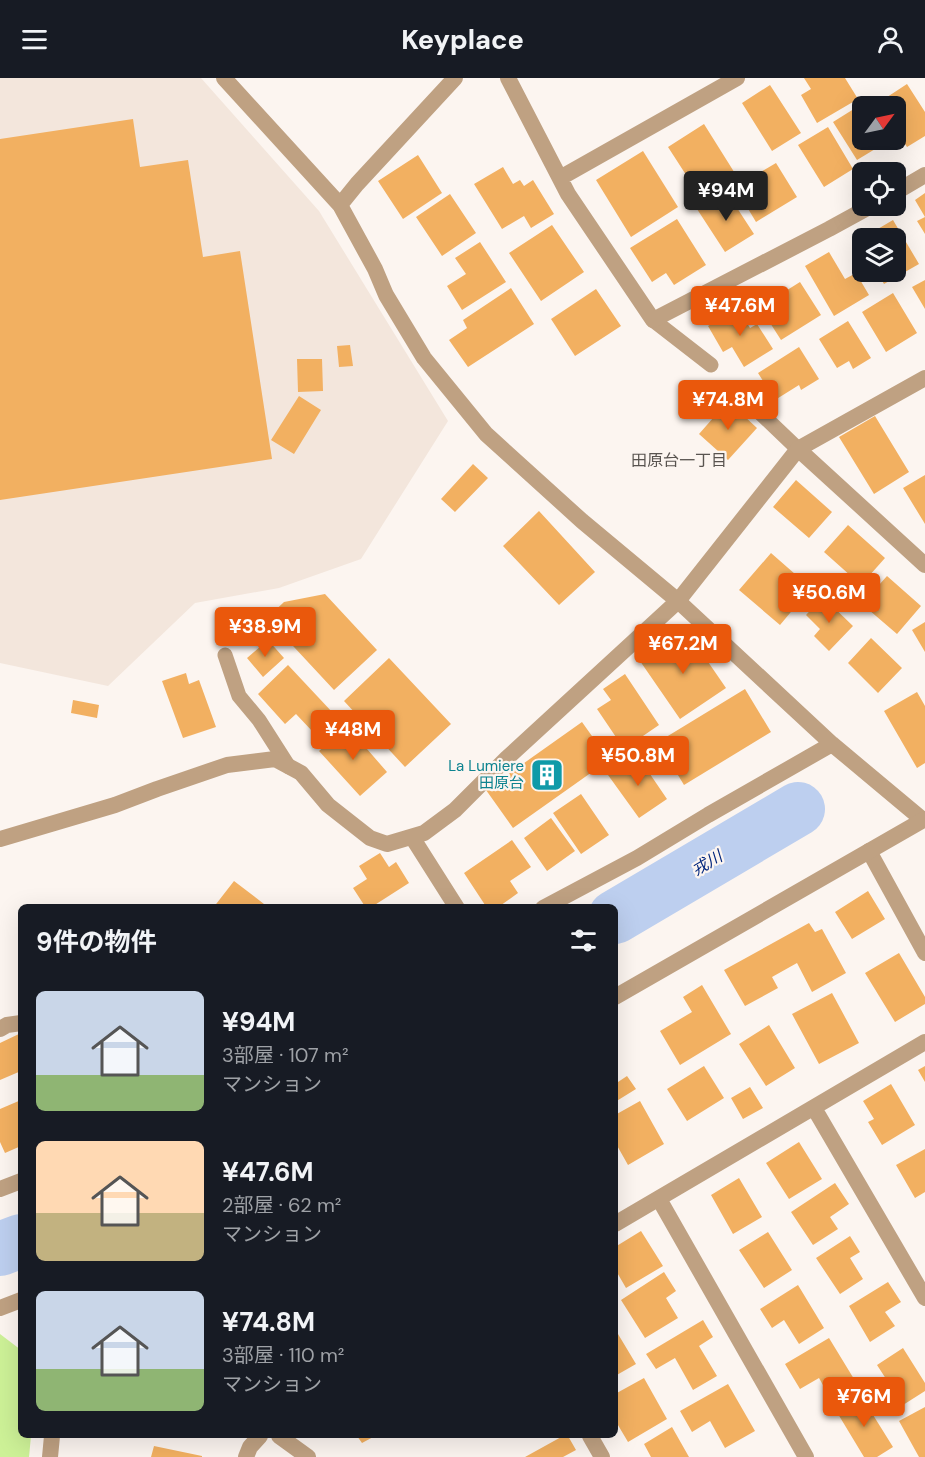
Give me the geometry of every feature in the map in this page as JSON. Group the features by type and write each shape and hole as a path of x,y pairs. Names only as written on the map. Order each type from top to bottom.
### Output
{"street":[{"path":"224,78 340,205 375,269 386,295 424,357 486,434 582,521 678,601 832,744 924,819 618,995"},
{"path":"340,205 455,78"},
{"path":"508,78 568,194 652,320 853,216"},
{"path":"560,178 737,78"},
{"path":"906,186 925,175"},
{"path":"0,839 115,805 227,765 275,759 301,773 328,805 370,838 387,844 424,833 455,810 506,759 678,601 798,449 925,378"},
{"path":"798,449 925,565"},
{"path":"551,904 637,858 832,744"},
{"path":"412,837 454,904"},
{"path":"869,851 925,953"},
{"path":"0,1029 18,1023"},
{"path":"618,1222 925,1042"},
{"path":"814,1108 925,1298"},
{"path":"0,1189 18,1182"},
{"path":"659,1199 806,1457"},
{"path":"0,1308 18,1301"},
{"path":"50,1457 52,1438"},
{"path":"246,1457 250,1447 258,1438"},
{"path":"282,1438 308,1457"},
{"path":"591,1438 602,1457"}],"lane":[{"path":"652,320 711,365"},
{"path":"734,388 798,449"},
{"path":"225,655 239,696 259,720 289,767"}],"shaded area":[{"path":"0,78 201,78 319,211 448,421 361,559 279,588 195,603 108,686 0,663"}],"green space":[{"path":"0,1334 18,1348 18,1438 31,1438 29,1457 0,1457"}],"building":[{"path":"804,78 845,78 856,96 852,96 852,103 817,123 801,95 811,89"},
{"path":"907,84 925,112 925,136 907,147 906,96 889,96"},
{"path":"770,85 801,133 772,151 742,103"},
{"path":"852,110 852,150 874,150 857,160 833,122"},
{"path":"133,119 140,167 188,160 203,257 240,251 272,459 0,500 0,139"},
{"path":"704,124 736,175 701,198 668,147"},
{"path":"828,127 852,170 824,187 798,145"},
{"path":"643,151 678,207 631,237 596,180"},
{"path":"418,155 442,193 403,219 378,181"},
{"path":"776,163 797,197 756,222 735,187"},
{"path":"503,167 513,184 520,180 524,186 533,180 554,214 531,228 524,216 502,229 474,184"},
{"path":"726,191 754,234 725,252 697,209"},
{"path":"925,193 925,217 915,200"},
{"path":"450,194 476,233 442,256 416,217"},
{"path":"925,217 925,234 917,221"},
{"path":"677,219 706,265 674,285 666,273 652,282 630,248"},
{"path":"893,220 898,228 879,228"},
{"path":"552,225 584,272 541,301 509,253"},
{"path":"480,242 506,282 462,310 447,286 466,274 455,258"},
{"path":"906,242 919,264 906,271"},
{"path":"829,252 845,279 852,275 852,282 861,282 869,295 834,316 805,266"},
{"path":"925,280 925,309 912,287"},
{"path":"800,282 821,315 781,340 760,307"},
{"path":"511,288 534,324 468,367 449,340 467,328 463,320"},
{"path":"596,289 621,326 575,356 551,319"},
{"path":"893,293 917,333 886,352 862,312"},
{"path":"738,308 750,328 757,324 773,349 744,367 732,347 723,352 708,326"},
{"path":"848,321 871,358 853,369 849,361 837,368 819,339"},
{"path":"350,345 353,366 339,367 337,346"},
{"path":"799,347 819,379 801,390 799,385 775,400 758,373"},
{"path":"297,359 322,359 323,391 298,392"},
{"path":"299,396 321,410 294,454 271,440"},
{"path":"728,401 757,428 728,460 699,434"},
{"path":"875,416 909,472 874,494 839,437"},
{"path":"473,464 488,478 455,512 441,499"},
{"path":"925,475 925,524 903,488"},
{"path":"796,480 832,512 809,538 773,507"},
{"path":"539,511 595,572 559,605 503,546"},
{"path":"848,525 885,558 861,585 824,552"},
{"path":"771,553 811,588 780,625 739,590"},
{"path":"887,576 921,606 897,634 862,604"},
{"path":"325,594 377,650 334,690 267,618 284,602"},
{"path":"823,597 853,626 829,651 814,636 820,629 806,615"},
{"path":"925,622 925,652 912,630"},
{"path":"678,634 685,645 693,640 726,688 680,719 640,661"},
{"path":"871,638 902,668 878,693 848,663"},
{"path":"268,640 284,658 263,677 247,658"},
{"path":"389,658 451,724 405,767 344,701"},
{"path":"288,665 333,713 313,732 296,714 285,724 258,694"},
{"path":"186,673 189,684 199,680 216,727 183,738 162,681"},
{"path":"625,674 659,725 624,749 597,709 611,700 603,689"},
{"path":"745,689 771,732 684,785 658,742"},
{"path":"917,692 925,706 925,763 917,768 884,711"},
{"path":"73,700 99,705 97,718 71,713"},
{"name":"La Lumiere 田原台","path":"582,722 609,760 513,828 486,790"},
{"path":"347,726 387,772 360,796 319,751"},
{"path":"637,755 667,799 639,818 608,775"},
{"path":"581,794 609,835 581,854 553,813"},
{"path":"551,818 575,851 547,871 524,838"},
{"path":"512,840 531,867 510,881 518,893 503,904 484,904 464,873"},
{"path":"380,853 389,867 396,862 409,883 376,904 363,904 353,888 367,879 359,866"},
{"path":"234,881 264,904 216,904"},
{"path":"868,891 885,919 852,939 835,912"},
{"path":"809,923 815,932 822,929 846,973 812,992 797,963 772,977 778,988 745,1006 724,970"},
{"path":"899,953 925,997 925,1004 895,1022 865,973"},
{"path":"702,985 731,1034 680,1065 660,1031 692,1012 683,997"},
{"path":"832,993 859,1043 819,1064 792,1014"},
{"path":"769,1025 795,1068 766,1086 739,1044"},
{"path":"18,1034 18,1072 0,1080 0,1043"},
{"path":"704,1066 724,1098 687,1121 667,1089"},
{"path":"925,1066 925,1082 918,1070"},
{"path":"627,1076 636,1089 618,1100 618,1082"},
{"path":"891,1084 915,1125 882,1145 868,1122 874,1119 863,1101"},
{"path":"750,1087 763,1108 743,1119 731,1098"},
{"path":"18,1101 18,1147 5,1153 0,1142 0,1109"},
{"path":"640,1101 664,1144 628,1165 618,1147 618,1113"},
{"path":"799,1142 822,1179 789,1199 766,1163"},
{"path":"925,1149 925,1192 915,1198 896,1165"},
{"path":"739,1178 762,1217 733,1234 711,1195"},
{"path":"835,1183 849,1204 830,1217 838,1229 813,1245 791,1212"},
{"path":"641,1231 663,1266 626,1288 618,1274 618,1245"},
{"path":"768,1232 792,1270 764,1288 739,1250"},
{"path":"850,1236 860,1252 850,1258 863,1279 840,1294 816,1258"},
{"path":"664,1272 676,1291 666,1298 678,1318 645,1338 621,1300"},
{"path":"888,1282 901,1302 885,1312 895,1326 870,1342 849,1306"},
{"path":"798,1285 824,1328 799,1344 784,1320 772,1328 760,1309"},
{"path":"703,1320 713,1337 699,1346 717,1376 693,1390 675,1358 656,1369 646,1354"},
{"path":"618,1334 636,1364 618,1374"},
{"path":"829,1338 854,1379 828,1394 819,1378 800,1389 785,1364"},
{"path":"903,1348 925,1383 925,1391 903,1405 877,1365"},
{"path":"644,1378 667,1419 628,1442 618,1425 618,1392"},
{"path":"728,1384 755,1431 725,1448 710,1421 692,1432 680,1411"},
{"path":"860,1394 893,1447 877,1457 864,1457 835,1409"},
{"path":"925,1407 925,1457 919,1457 899,1421"},
{"path":"672,1427 689,1457 651,1457 644,1444"},
{"path":"358,1438 371,1438 362,1443"},
{"path":"559,1438 569,1438 576,1450 563,1457 525,1457"},
{"path":"154,1446 202,1456 202,1457 151,1457"}],"waterway":[{"name":"戎川","path":"618,915 798,809"},
{"name":"戎川","path":"0,1249 18,1242"}],"place":[{"name":"La Lumiere 田原台","path":"547,775"}],"district":[{"name":"田原台一丁目","path":"679,460"}]}
